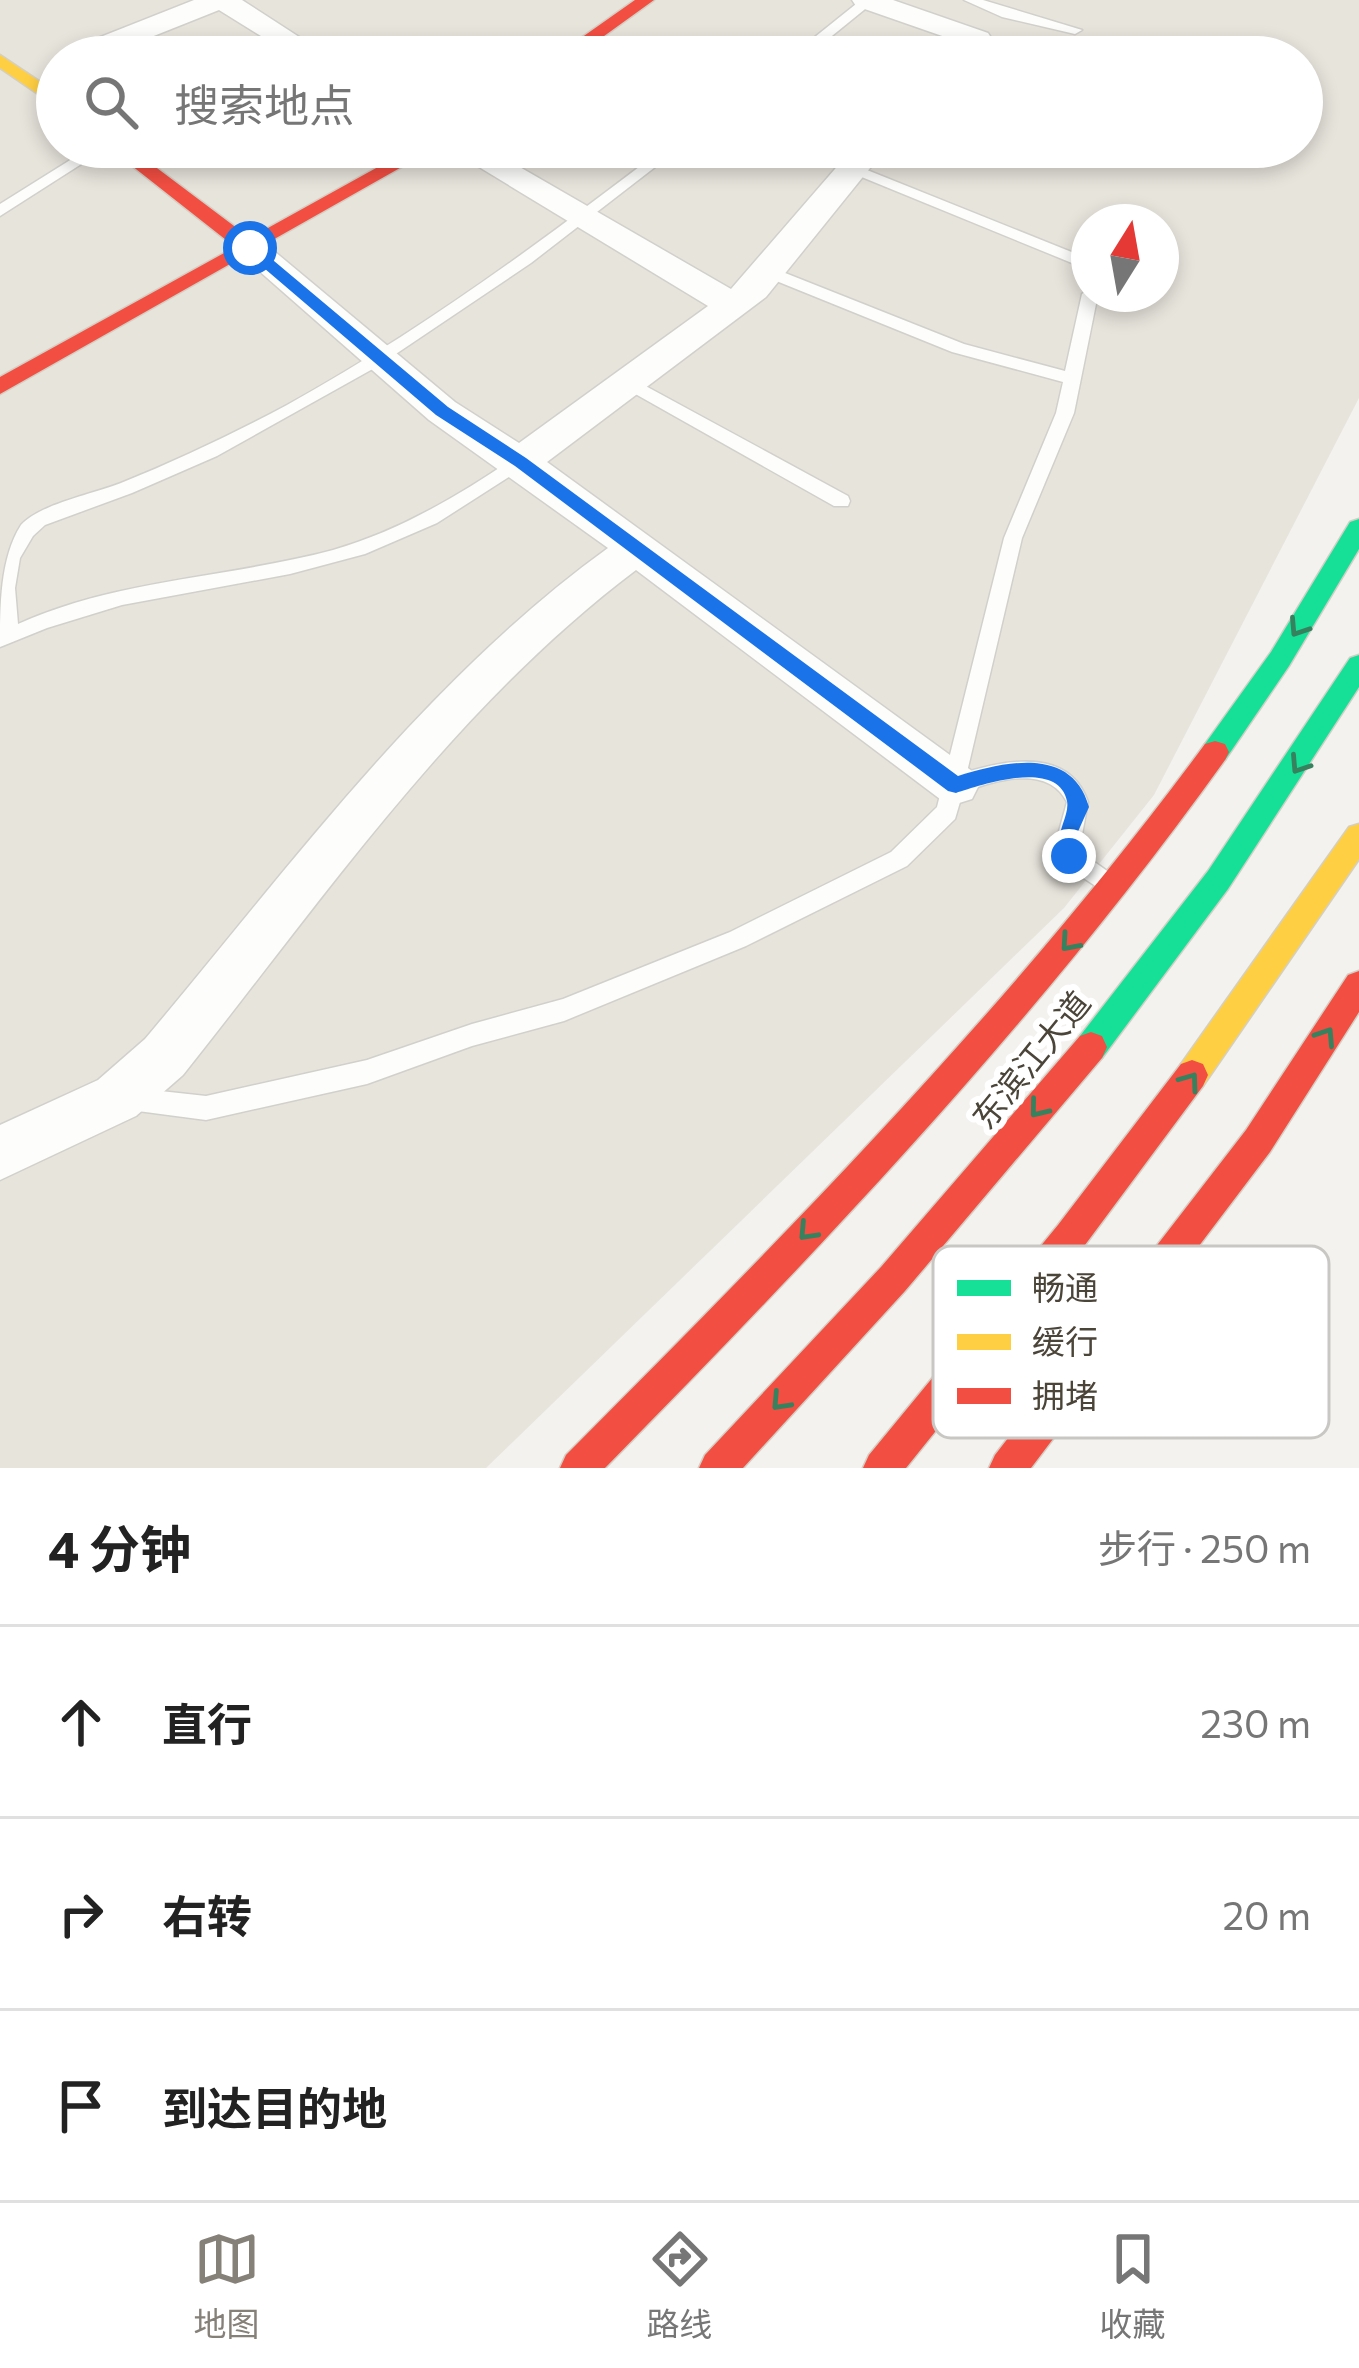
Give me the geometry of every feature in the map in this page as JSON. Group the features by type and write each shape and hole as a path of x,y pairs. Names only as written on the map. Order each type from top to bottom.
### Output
{"main road":[{"path":"593,36 646,0"},
{"path":"145,168 250,248"},
{"path":"0,387 391,168"},
{"path":"579,1468 929,1102 1113,889 1229,734 1359,528"},
{"name":"东滨江大道","path":"718,1468 1010,1145 1181,932 1301,764 1359,665"},
{"path":"1064,1246 1258,987 1359,836"},
{"path":"1178,1246 1258,1141 1359,985"},
{"path":"882,1468 933,1406"},
{"path":"1008,1468 1031,1438"}],"street":[{"path":"129,36 220,0 280,36"},
{"path":"867,0 943,36"},
{"path":"982,36 1007,14"},
{"path":"497,168 734,306"},
{"path":"520,462 734,306 770,272 853,168"},
{"path":"250,248 442,411 520,462 956,785"},
{"path":"0,1153 117,1098 164,1057 442,716 553,610 637,548"}],"lane":[{"path":"823,36 867,0"},
{"path":"971,0 1075,30"},
{"path":"0,211 67,168"},
{"path":"520,462 453,510 386,539 329,558 112,600 60,614 5,638 1,584 24,531 38,520 178,468 380,361 496,284 647,168"},
{"path":"882,168 988,227 1071,258"},
{"path":"770,272 958,348 1072,380"},
{"path":"117,1098 206,1108 368,1072 472,1035 564,1010 739,939 899,859 946,812 956,785 1013,538 1058,434 1086,312"},
{"path":"629,382 841,501"},
{"path":"956,785 1006,770 1037,770 1060,778 1074,790 1078,807 1066,836 1069,856 1113,889"}],"shaded area":[{"path":"0,0 1359,0 1359,398 1154,795 1064,908 486,1468 0,1468"}],"traffic: fast":[{"path":"1215,752 1280,659 1359,528"},
{"path":"1091,1047 1218,880 1359,665"}],"traffic: slow":[{"path":"0,60 36,87"},
{"path":"1192,1075 1359,836"}],"traffic: jam":[{"path":"594,36 646,0"},
{"path":"145,168 250,248"},
{"path":"0,387 391,168"},
{"path":"579,1468 830,1211 993,1035 1145,849 1215,752"},
{"path":"1178,1246 1258,1141 1359,985"},
{"path":"718,1468 893,1279 1091,1047"},
{"path":"1063,1246 1192,1075"},
{"path":"882,1468 933,1405"},
{"path":"1008,1468 1031,1438"}],"route":[{"path":"250,248 442,411 520,462 956,785 1006,770 1037,770 1060,778 1074,790 1078,807 1066,836 1069,856"}]}
